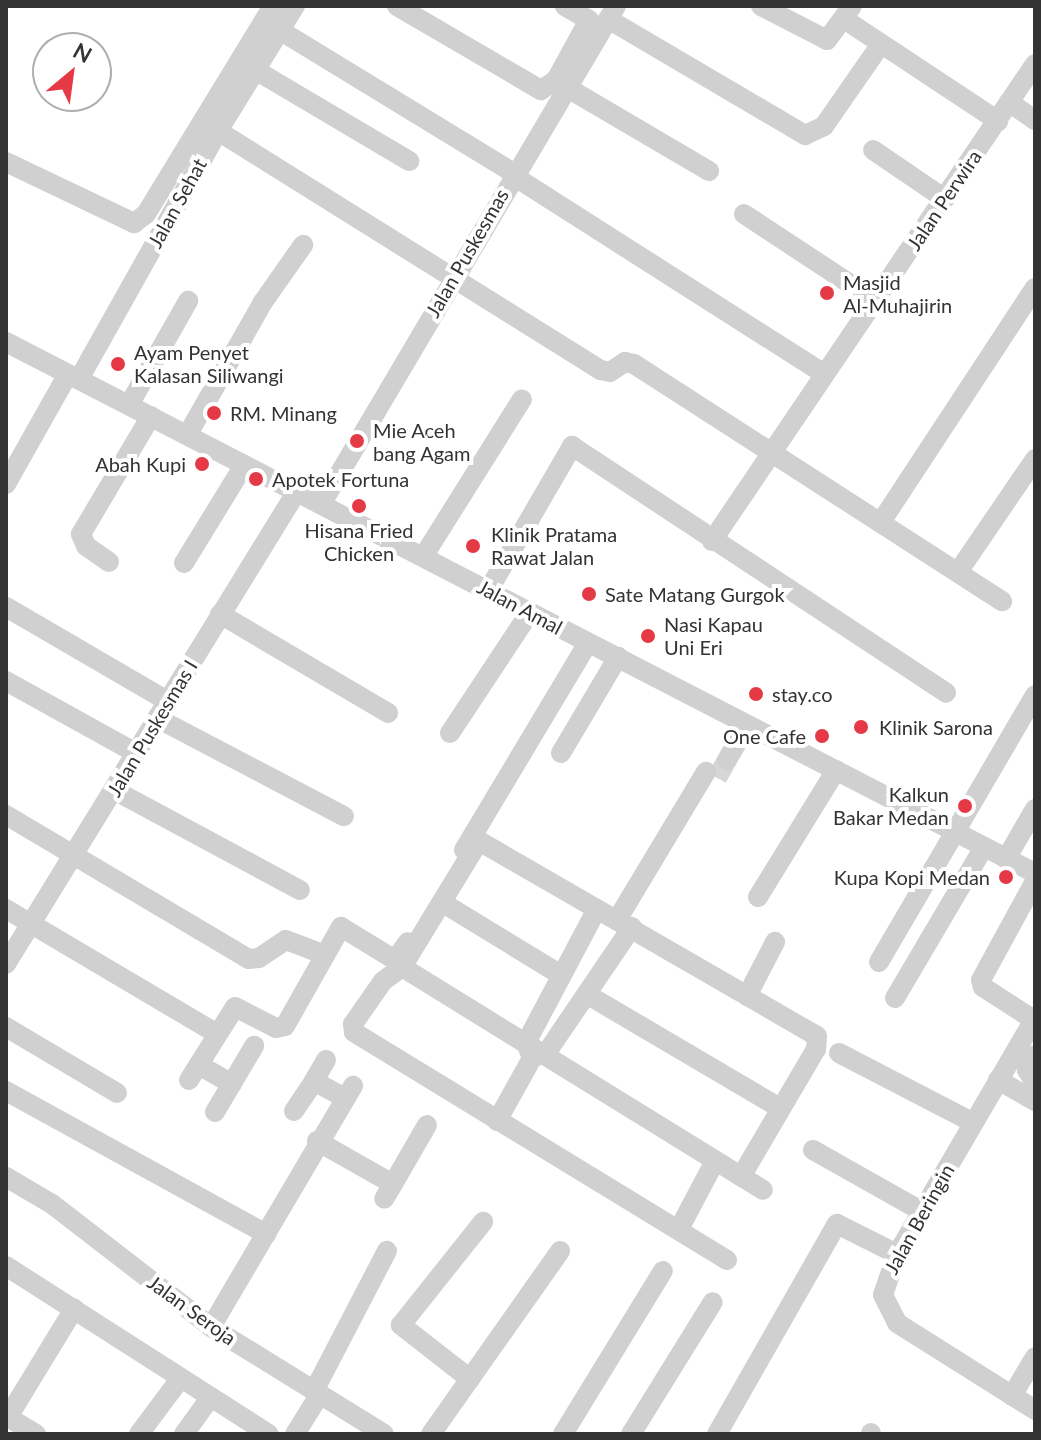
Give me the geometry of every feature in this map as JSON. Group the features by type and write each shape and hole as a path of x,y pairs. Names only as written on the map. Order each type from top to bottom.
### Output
{"street":[{"path":"6,162 134,223 146,214 273,6"},
{"name":"Jalan Sehat","path":"6,484 295,6"},
{"path":"398,6 541,90 556,80 604,18"},
{"path":"565,6 604,18 805,135 824,126 881,44"},
{"path":"761,6 824,40 833,38 848,13 881,44 998,121"},
{"name":"Jalan Puskesmas","path":"322,503 604,18"},
{"path":"281,31 513,174 823,373"},
{"name":"Jalan Perwira","path":"712,541 768,451 876,301 1035,64"},
{"path":"257,71 409,161"},
{"path":"566,87 709,171"},
{"path":"1009,102 1035,120"},
{"path":"218,131 451,279 605,372 625,362 634,364 1002,601"},
{"path":"873,150 945,199"},
{"path":"744,214 876,301"},
{"path":"188,434 303,245"},
{"path":"881,522 1035,288"},
{"path":"129,405 188,301"},
{"name":"Jalan Amal","path":"6,342 322,503 741,724 1035,873"},
{"path":"423,557 522,399"},
{"path":"109,562 86,546 81,534 151,416"},
{"path":"488,591 570,446 946,693"},
{"path":"958,572 1035,459"},
{"path":"184,563 244,465"},
{"name":"Jalan Puskesmas I","path":"6,964 34,925 134,752 297,491"},
{"path":"6,607 162,709 344,816"},
{"path":"450,733 530,612"},
{"path":"220,614 388,713"},
{"path":"232,1084 194,1073 217,1034 238,1006 283,1029 341,927 396,959 588,643"},
{"path":"561,753 618,657"},
{"path":"6,681 134,752"},
{"path":"879,962 1035,695"},
{"path":"535,1050 588,995 625,924 741,724"},
{"path":"758,897 836,770"},
{"path":"114,790 300,890"},
{"path":"1006,859 1035,809"},
{"path":"6,815 249,959 259,958 286,940 315,951"},
{"path":"727,1260 354,1032 353,1024 383,981 402,967 481,840 817,1036 819,1042 741,1177"},
{"path":"895,998 984,847"},
{"path":"1034,1019 983,987 981,980 1035,881"},
{"path":"443,903 561,975"},
{"path":"6,909 217,1034"},
{"path":"497,1121 535,1050 561,975 597,909"},
{"path":"747,996 775,942"},
{"path":"402,967 763,1190"},
{"path":"588,995 780,1108"},
{"name":"Jalan Beringin","path":"1034,1019 897,1254 883,1286 889,1314 907,1331 1035,1410"},
{"path":"6,1027 117,1093"},
{"path":"215,1112 254,1046"},
{"path":"839,1053 972,1122"},
{"path":"1035,1055 1027,1070 1035,1083"},
{"path":"294,1111 326,1060"},
{"path":"998,1080 1035,1101"},
{"path":"211,1327 348,1092 314,1081"},
{"path":"6,1091 266,1234"},
{"path":"317,1141 388,1192 427,1125"},
{"path":"813,1150 923,1212"},
{"path":"679,1229 715,1161"},
{"name":"Jalan Seroja","path":"6,1177 52,1204 211,1327 317,1393 357,1427 384,1434"},
{"path":"470,1379 401,1325 483,1222"},
{"path":"717,1434 837,1224 897,1254"},
{"path":"295,1434 387,1251"},
{"path":"431,1434 560,1251"},
{"path":"6,1266 269,1434"},
{"path":"563,1434 663,1271"},
{"path":"631,1434 713,1302"},
{"path":"32,1433 7,1416 74,1309"},
{"path":"1012,1396 1035,1357"},
{"path":"139,1434 180,1379"},
{"path":"184,1434 210,1398"}],"tunnel":[{"path":"717,778 727,760"}],"place":[{"name":"Masjid Al-Muhajirin","path":"827,293"},
{"name":"Ayam Penyet Kalasan Siliwangi","path":"118,364"},
{"name":"RM. Minang","path":"214,413"},
{"name":"Mie Aceh bang Agam","path":"357,441"},
{"name":"Abah Kupi","path":"202,464"},
{"name":"Apotek Fortuna","path":"256,479"},
{"name":"Hisana Fried Chicken","path":"359,506"},
{"name":"Klinik Pratama Rawat Jalan","path":"473,546"},
{"name":"Sate Matang Gurgok","path":"589,594"},
{"name":"Nasi Kapau Uni Eri","path":"648,636"},
{"name":"stay.co","path":"756,694"},
{"name":"Klinik Sarona","path":"861,727"},
{"name":"One Cafe","path":"822,736"},
{"name":"Kalkun Bakar Medan","path":"965,806"},
{"name":"Kupa Kopi Medan","path":"1006,877"}]}
